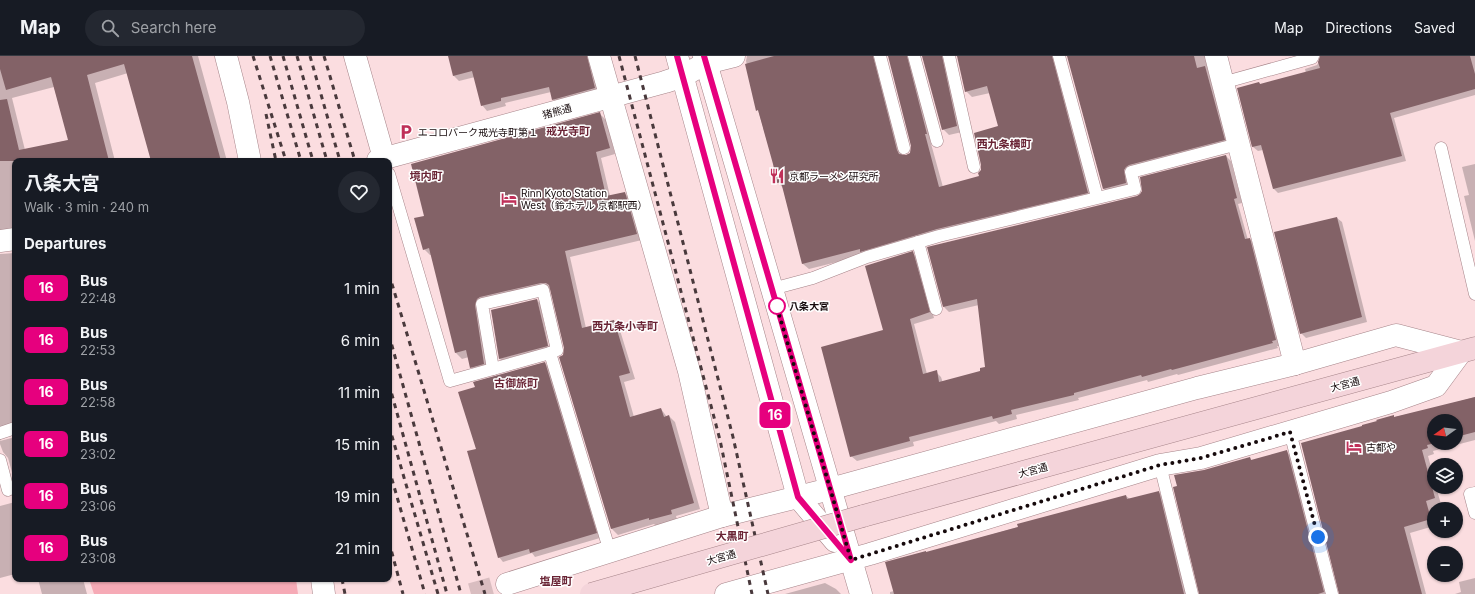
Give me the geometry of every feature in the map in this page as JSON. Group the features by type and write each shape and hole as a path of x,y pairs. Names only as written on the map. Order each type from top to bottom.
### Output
{"main road":[{"name":"大宮通","path":"591,594 863,516 1468,350"}],"street":[{"path":"226,56 238,102 249,158"},
{"path":"355,56 383,158"},
{"path":"599,56 609,96 689,371 722,516"},
{"name":"猪熊通","path":"392,161 609,96 680,66 705,60 734,56"},
{"path":"1216,56 1295,364"},
{"path":"705,60 861,594"},
{"path":"680,66 798,497 851,560"},
{"path":"0,241 12,239"},
{"path":"513,587 610,552 722,516 830,489 1197,388 1295,364 1396,335 1468,350 1436,386 1391,402 1201,458 1160,465 851,560 726,594"},
{"path":"322,582 324,594"}],"lane":[{"path":"880,56 904,148"},
{"path":"914,56 937,141"},
{"path":"950,56 974,167"},
{"path":"1059,56 1097,197"},
{"path":"1222,83 1312,58 1314,56"},
{"path":"772,289 813,278 867,257 918,242 1097,197 1135,189 1131,172 1238,144"},
{"path":"1441,148 1475,294"},
{"path":"392,189 450,381 493,369 550,353 557,350 543,290 482,304 493,369"},
{"path":"918,242 936,308"},
{"path":"550,353 610,552"},
{"path":"0,433 12,429"},
{"path":"1290,432 1332,594"},
{"path":"0,460 8,490"},
{"path":"1160,465 1192,594"},
{"path":"1475,493 1470,494 1475,513"}],"shaded area":[{"path":"90,582 296,582 298,594 94,594"}],"building":[{"path":"0,56 192,56 220,158 150,158 124,64 87,75 108,158 12,158 12,161 0,161 0,100 7,99 19,150 68,140 51,77 6,90 0,69"},
{"path":"448,56 587,56 595,88 552,100 549,87 501,98 501,101 481,106 472,71 453,76"},
{"path":"774,56 873,56 897,150 899,154 906,155 910,153 911,146 888,56 907,56 939,187 979,176 978,173 981,170 981,165 974,133 998,126 987,86 965,92 957,56 1052,56 1088,193 937,229 860,252 860,249 802,264 781,182 777,183 758,110 756,111 745,64"},
{"path":"922,56 942,56 957,126 942,130"},
{"path":"1067,56 1194,56 1197,68 1205,66 1225,140 1129,165 1124,170 1126,183 1103,189"},
{"path":"1320,56 1470,56 1475,74 1475,89 1390,113 1402,156 1273,189 1261,145 1252,147 1237,88 1259,82 1260,84 1320,68 1318,62"},
{"path":"600,112 610,148 596,152 606,196 625,192 637,234 565,251 582,328 614,320 630,373 619,376 630,417 661,408 664,417 669,415 694,503 671,510 672,514 649,520 649,518 611,529 559,357 563,355 564,348 549,285 546,283 541,283 480,297 477,299 475,305 484,364 470,368 466,350 455,353 429,248 423,250 414,218 424,216 411,164"},
{"path":"1226,155 1237,198 1234,199 1245,239 1250,238 1276,340 1272,341 1273,343 1172,370 1171,369 1142,377 1141,375 1074,393 1074,395 1011,410 1012,414 993,419 992,416 909,437 910,441 850,457 821,347 883,330 865,266 913,251 930,312 910,319 923,374 937,370 939,382 980,371 980,368 985,367 977,299 943,307 927,247 1137,196 1142,191 1140,177"},
{"path":"1337,217 1362,317 1300,334 1274,232"},
{"path":"537,299 548,346 499,359 491,310"},
{"path":"545,362 597,533 530,553 529,549 498,558 467,451 476,449 458,392 475,387 473,382"},
{"path":"1475,397 1475,432 1463,435 1463,414 1427,414 1427,448 1422,450 1427,468 1427,494 1434,494 1435,498 1426,501 1427,520 1404,527 1422,594 1339,594 1301,443 1362,426 1394,415 1394,417"},
{"path":"1287,450 1324,592 1318,594 1199,594 1173,487 1177,486 1174,475 1204,470 1250,457 1251,460"},
{"path":"1159,491 1184,594 894,594 885,562 1018,527 1017,524 1126,495 1127,499"}],"tunnel":[{"path":"471,594 507,584"}],"railway":[{"path":"253,56 285,158"},
{"path":"270,56 300,158"},
{"path":"283,56 312,158"},
{"path":"297,56 326,158"},
{"path":"310,56 339,158"},
{"path":"324,56 354,158"},
{"path":"619,56 720,440 752,594"},
{"path":"635,56 733,437 768,594"},
{"path":"266,114 275,158"},
{"path":"392,284 485,594"},
{"path":"392,346 461,594"},
{"path":"392,395 447,594"},
{"path":"392,436 438,594"},
{"path":"392,479 425,594"},
{"path":"392,553 403,594"},
{"path":"343,582 345,594"}],"bus line":[{"name":"16","path":"677,56 798,497 851,560 704,56"}],"place":[{"name":"エコロパーク戒光寺町第１","path":"406,132"},
{"name":"京都ラーメン研究所","path":"777,176"},
{"name":"Rinn Kyoto Station West（鈴ホテル 京都駅西）","path":"509,199"},
{"name":"八条大宮","path":"777,306"},
{"name":"古都や","path":"1354,447"}],"district":[{"name":"戒光寺町","path":"568,131"},
{"name":"西九条横町","path":"1004,144"},
{"name":"境内町","path":"426,176"},
{"name":"西九条小寺町","path":"625,326"},
{"name":"古御旅町","path":"516,383"},
{"name":"大黒町","path":"732,536"},
{"name":"塩屋町","path":"556,581"}],"route":[{"path":"777,306 776,304 851,560 1160,465 1201,458 1290,432 1318,537"}]}
